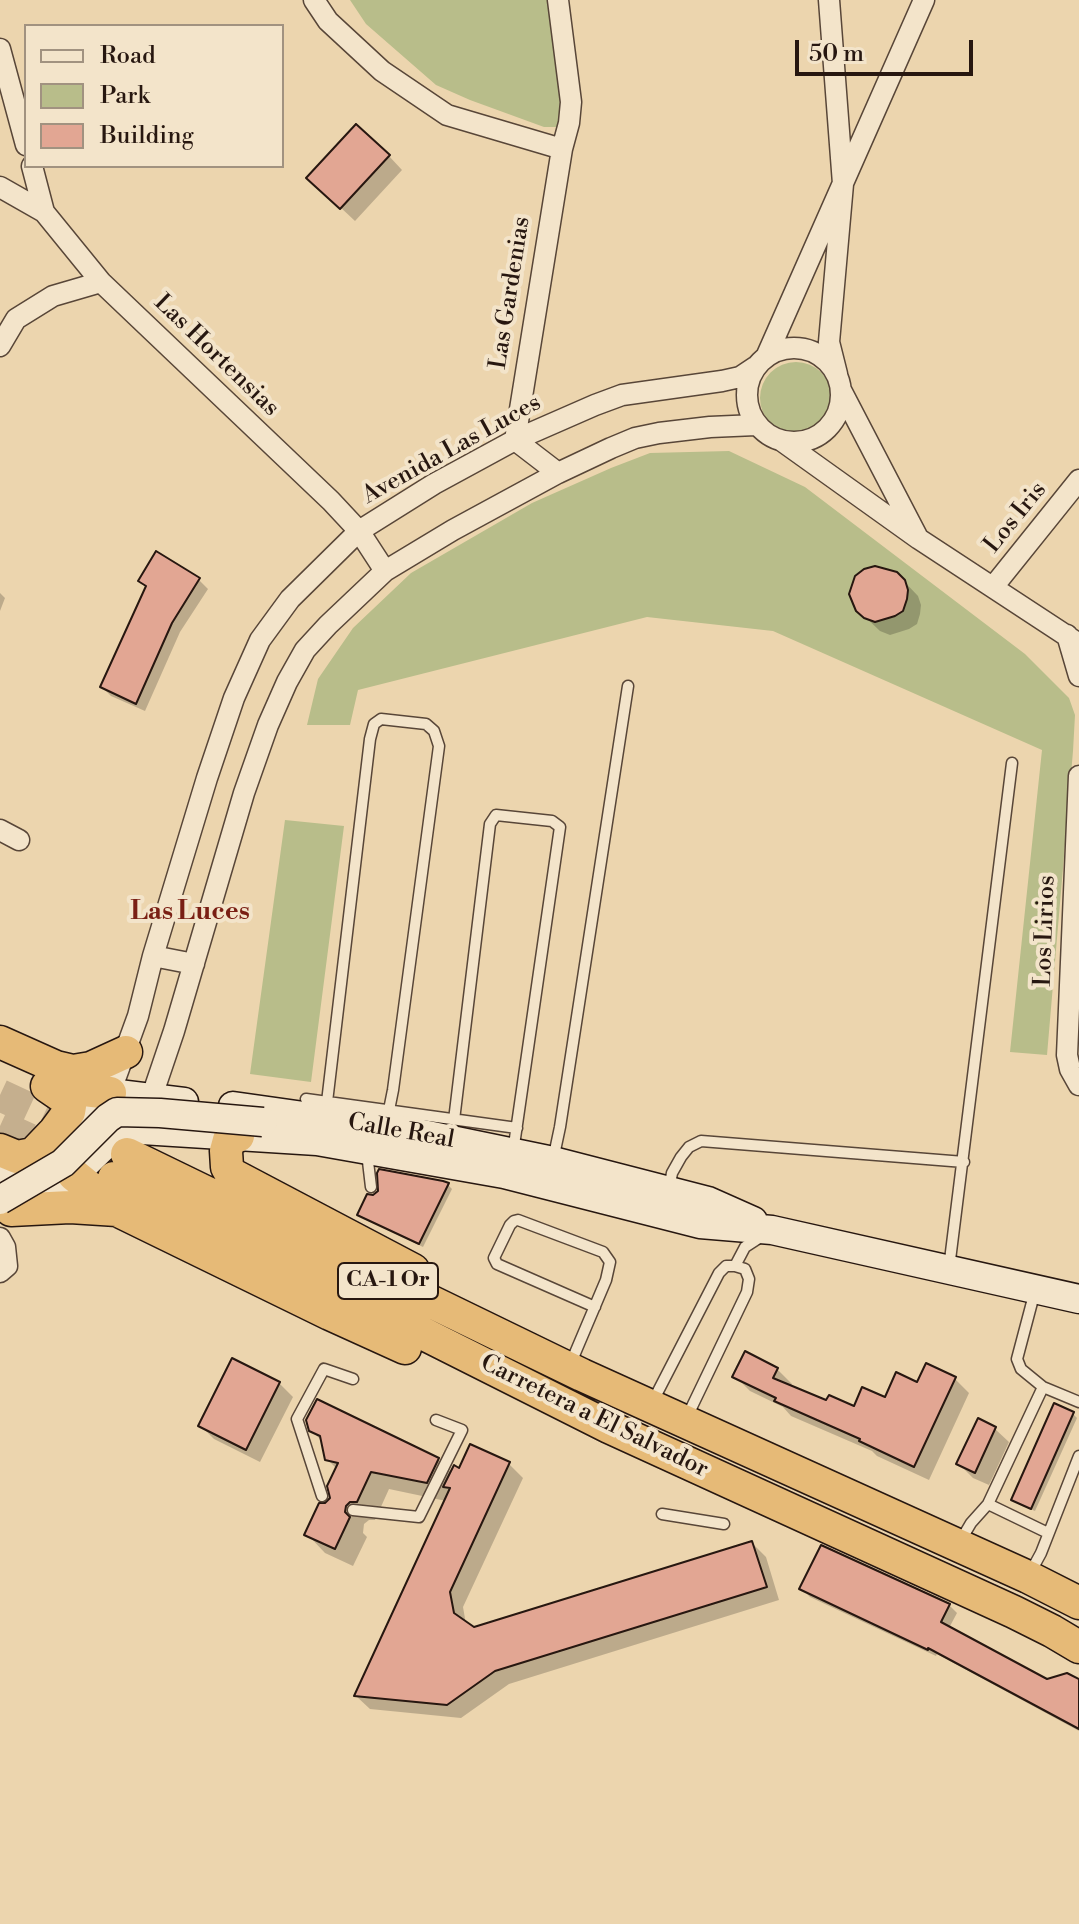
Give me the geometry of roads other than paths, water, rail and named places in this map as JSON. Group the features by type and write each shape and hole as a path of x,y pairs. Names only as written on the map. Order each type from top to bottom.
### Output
{"highway":[{"path":"0,1042 56,1067 73,1071 91,1068 126,1052"},
{"path":"0,1064 47,1086 70,1106 57,1140 33,1154 17,1157 0,1150"},
{"path":"47,1086 110,1093"},
{"path":"250,1129 229,1140 226,1151 227,1167 231,1174 466,1298 576,1371"},
{"name":"Carretera a El Salvador","path":"120,1150 576,1371 959,1545 1079,1603"},
{"name":"Carretera a El Salvador","path":"120,1150 594,1419 1014,1612 1079,1647"},
{"path":"74,1175 117,1210 303,1301 536,1410 594,1419"},
{"path":"2,1209 70,1207 117,1210"}],"main road":[{"name":"Calle Real","path":"110,1093 514,1141 553,1161 708,1201 772,1230"},
{"path":"2,1209 57,1140 110,1093"},
{"path":"2,1209 120,1150 151,1099"},
{"path":"2,1209 63,1163 117,1112 186,1114 250,1129 446,1148 772,1230"},
{"name":"Calle Real","path":"57,1140 120,1150 250,1129 456,1170 504,1174 700,1224 772,1230 1079,1299"}],"street":[{"path":"314,0 328,21 382,71 447,115 562,149"},
{"name":"Las Gardenias","path":"515,440 562,149 569,123 571,102 558,0"},
{"path":"782,441 812,439 825,431 841,405 829,342 843,184 829,0"},
{"path":"924,0 843,184 761,361 748,381 748,411 756,425 768,435 782,441 919,539 1073,640 1079,676"},
{"path":"0,49 24,138"},
{"name":"Las Hortensias","path":"33,168 44,212 101,282 331,501 359,531 385,571"},
{"path":"0,187 44,212"},
{"path":"0,346 16,319 53,296 101,282"},
{"path":"761,361 782,348 798,347 828,361 919,539"},
{"name":"Avenida Las Luces","path":"110,1093 138,1016 153,956 234,698 260,640 290,599 359,531 434,484 515,440 622,395 740,377 761,361"},
{"path":"151,1099 244,793 268,725 305,650 385,571 558,473 635,438 756,425"},
{"path":"515,440 558,473"},
{"name":"Los Iris","path":"993,587 1079,480"},
{"name":"Los Lirios","path":"1079,776 1067,1055 1070,1069 1079,1085"},
{"path":"153,956 194,964"},
{"path":"2,1209 5,1247 2,1275"}],"lane":[{"path":"553,1161 628,686"},
{"path":"327,1102 374,724 381,719 426,724 434,731 439,746 389,1110"},
{"path":"949,1270 1012,763"},
{"path":"306,1099 454,1120 514,1141 560,827 552,821 496,815 490,824 454,1120"},
{"path":"668,1191 672,1173 681,1157 689,1147 701,1141 964,1162"},
{"path":"367,1150 371,1187"},
{"path":"576,1371 610,1262 603,1252 518,1220 510,1225 494,1258 497,1264 595,1307"},
{"path":"735,1266 745,1247 772,1230"},
{"path":"651,1405 719,1273 726,1266 745,1269 749,1279 747,1292 685,1420"},
{"path":"1035,1289 1017,1359 1021,1369 1043,1387 1079,1402"},
{"path":"322,1496 297,1419 324,1369 353,1379"},
{"path":"959,1545 971,1523 988,1504 1043,1387"},
{"path":"353,1510 419,1517 462,1430 436,1420"},
{"path":"1028,1577 1041,1553 1079,1456"},
{"path":"988,1504 1048,1533"},
{"path":"662,1514 724,1524"}],"tunnel":[{"path":"0,1095 84,1134"},
{"path":"0,1126 66,1156"}],"district":[{"name":"Las Luces","path":"190,913"}]}
